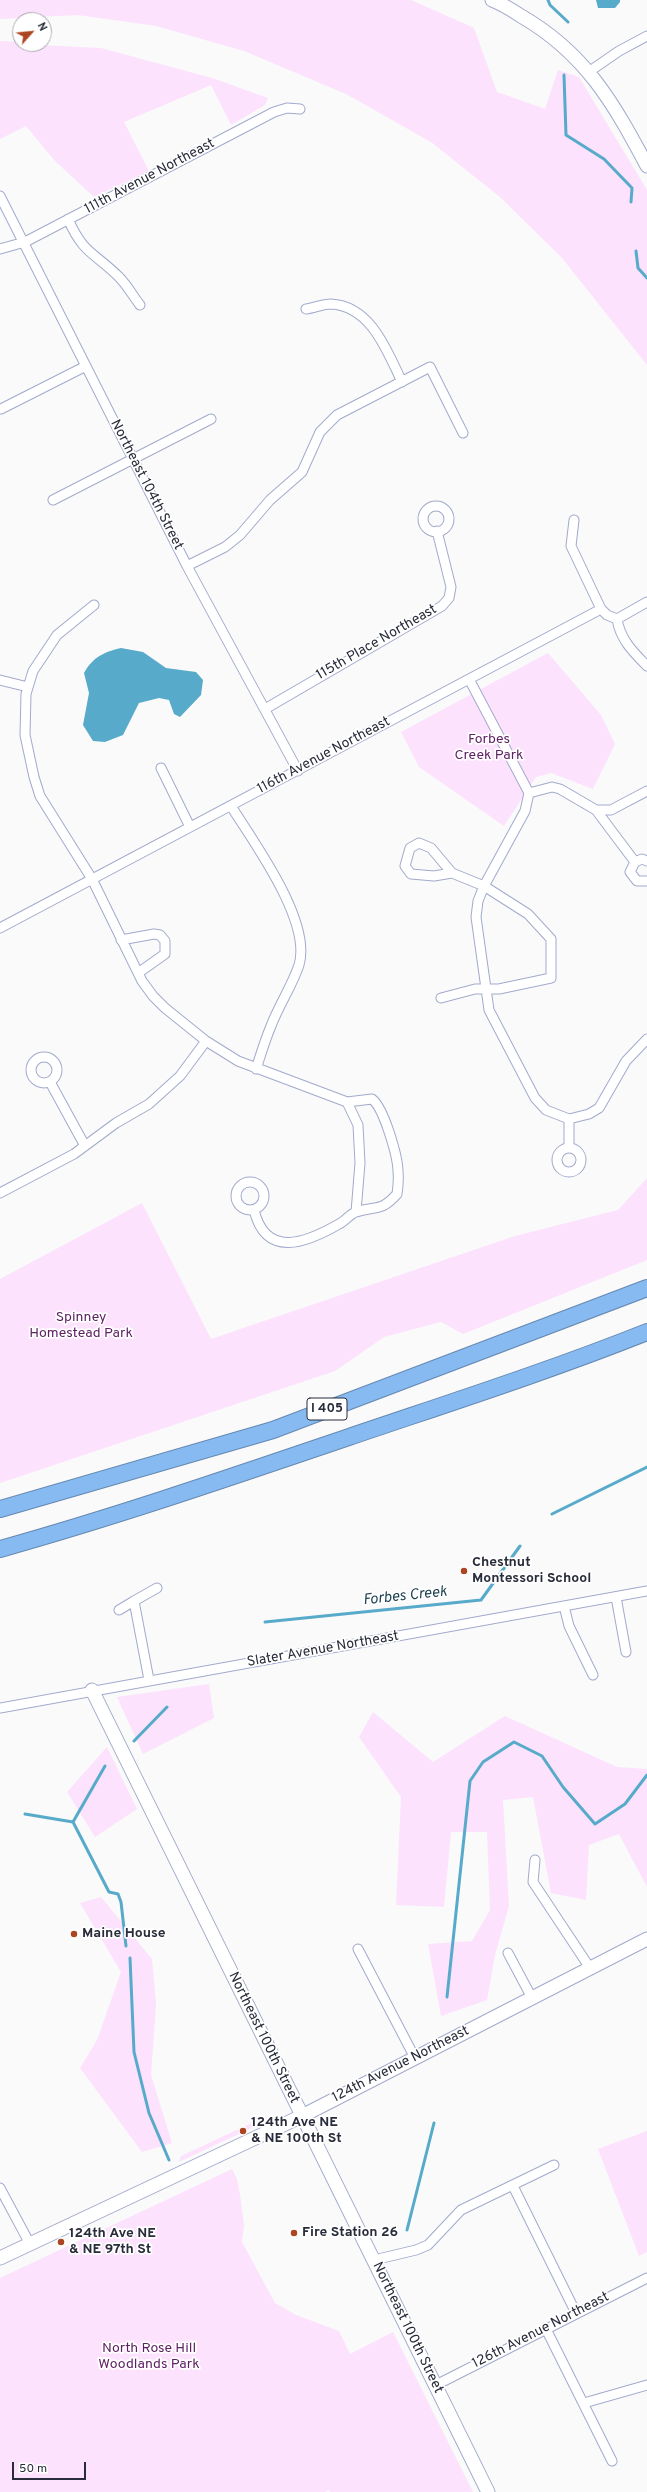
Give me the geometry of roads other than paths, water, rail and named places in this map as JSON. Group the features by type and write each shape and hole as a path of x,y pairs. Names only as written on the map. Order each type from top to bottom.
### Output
{"highway":[{"name":"I 405","path":"0,1509 273,1430 647,1288"},
{"name":"I 405","path":"0,1549 81,1526 310,1450 571,1362 647,1332"}],"street":[{"path":"492,0 536,24 567,48 590,72 621,117 647,166"},
{"path":"590,72 619,52 647,36"},
{"name":"111th Avenue Northeast","path":"0,249 25,242 68,219 111,199 189,155 274,112 287,108 300,109"},
{"name":"Northeast 104th Street","path":"0,196 25,242 187,566 298,771"},
{"path":"68,219 78,241 89,253 121,278 140,305"},
{"path":"306,310 330,304 348,308 366,319 378,334 402,382"},
{"path":"1,409 86,366"},
{"path":"187,566 225,548 240,535 270,500 302,472 320,432 338,415 430,367 463,433"},
{"path":"53,500 211,419"},
{"path":"574,520 571,546 601,609 606,615 617,618 647,602"},
{"name":"115th Place Northeast","path":"265,709 442,606 449,598 451,587 437,531"},
{"path":"94,605 57,635 33,671 28,687 24,712 25,735 34,777 40,796 92,879 138,973 153,996 206,1041 238,1061 347,1102 372,1099 380,1107 398,1171 398,1194 389,1203 377,1210 356,1212 327,1231 289,1244 276,1241 266,1235 257,1222 254,1210"},
{"name":"116th Avenue Northeast","path":"0,928 601,609"},
{"path":"617,618 618,629 630,649 647,666"},
{"path":"469,679 530,793 525,811 484,886 478,901 476,917 489,1010 495,1023 535,1098 546,1110 569,1119 589,1114 599,1108 626,1061 647,1039"},
{"path":"0,680 28,687"},
{"path":"161,768 190,828"},
{"path":"530,793 552,787 560,789 596,810 634,862"},
{"path":"596,810 611,810 647,791"},
{"path":"231,806 290,905 300,933 301,946 299,963 271,1025 256,1068"},
{"path":"441,998 486,987 499,989 552,978 551,939 528,914 484,886 452,873 426,844 419,842 410,848 405,866 411,874 434,876 452,873"},
{"path":"647,861 642,860 634,862 630,868 631,876 637,881 647,880"},
{"path":"121,940 154,934 160,935 165,941 165,954 138,973"},
{"path":"0,1194 85,1146 167,1090 206,1041"},
{"path":"50,1082 85,1146"},
{"path":"347,1102 358,1125 360,1163 356,1212"},
{"path":"569,1119 569,1148"},
{"path":"119,1610 157,1588"},
{"name":"Slater Avenue Northeast","path":"0,1708 92,1690 647,1592"},
{"path":"616,1597 626,1652"},
{"path":"134,1601 149,1680"},
{"path":"564,1606 569,1626 593,1675"},
{"name":"Northeast 100th Street","path":"92,1690 488,2492"},
{"path":"535,1860 533,1882 590,1968"},
{"name":"124th Avenue Northeast","path":"0,2258 302,2116 647,1939"},
{"path":"358,1949 415,2058"},
{"path":"508,1953 532,1998"},
{"path":"374,2260 416,2250 428,2245 461,2210 554,2165"},
{"path":"513,2186 576,2313"},
{"path":"0,2188 30,2244"},
{"name":"126th Avenue Northeast","path":"436,2385 647,2278"},
{"path":"546,2328 612,2461"},
{"path":"584,2403 647,2385"}],"water":[{"path":"596,0 620,0 620,2 615,8 598,8"},
{"path":"121,648 143,652 166,668 196,672 203,680 201,695 180,717 174,714 169,700 159,698 139,703 123,735 105,742 93,741 83,725 89,693 84,673 87,667 95,659 109,651"}],"waterway":[{"name":"Forbes Creek","path":"548,0 550,5 568,22"},
{"name":"Forbes Creek","path":"564,75 566,135 604,159 632,188 631,202"},
{"name":"Forbes Creek","path":"636,251 638,268 647,278"},
{"name":"Forbes Creek","path":"552,1514 647,1467"},
{"name":"Forbes Creek","path":"265,1622 481,1600 520,1546"},
{"name":"Forbes Creek","path":"134,1741 167,1707"},
{"path":"447,1997 470,1781 483,1762 514,1742 542,1756 563,1787 595,1824 625,1804 647,1775"},
{"name":"Forbes Creek","path":"25,1814 73,1822 105,1766"},
{"path":"73,1822 109,1892 118,1894 121,1902 126,1946"},
{"path":"130,1958 134,2052 149,2113 169,2160"},
{"path":"407,2230 434,2123"}],"place":[{"name":"Chestnut Montessori School","path":"464,1571"},
{"name":"Maine House","path":"74,1934"},
{"name":"124th Ave NE & NE 100th St","path":"243,2131"},
{"name":"Fire Station 26","path":"294,2233"},
{"name":"124th Ave NE & NE 97th St","path":"61,2242"}],"park label":[{"name":"Forbes Creek Park","path":"489,748"},
{"name":"Spinney Homestead Park","path":"81,1326"},
{"name":"North Rose Hill Woodlands Park","path":"149,2358"}]}
